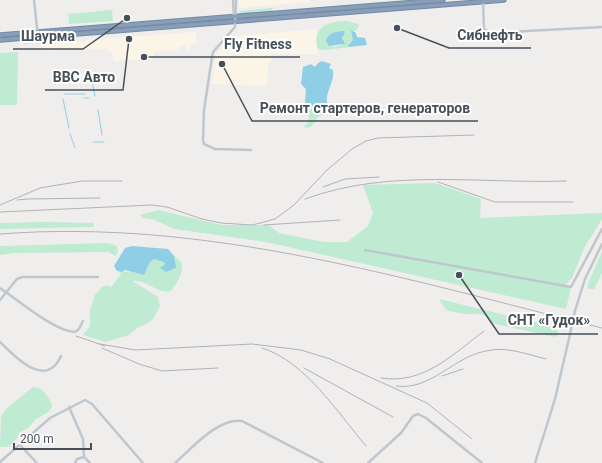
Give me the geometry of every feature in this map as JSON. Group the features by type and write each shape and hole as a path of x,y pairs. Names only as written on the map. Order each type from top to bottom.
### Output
{"highway":[{"path":"0,40 38,35 244,16 443,0"},
{"path":"0,35 38,35 235,18 504,0"}],"street":[{"path":"34,0 38,35"},
{"path":"234,0 235,27 212,54 204,110 203,142 212,148 251,150"},
{"path":"483,2 484,29 491,33 602,28"},
{"path":"235,10 244,16"},
{"path":"223,18 235,10"},
{"path":"365,250 572,287 602,229"},
{"path":"535,463 555,399 575,311 593,261 602,244"},
{"path":"0,300 22,276 98,276"},
{"path":"0,288 41,317 66,330 77,331 83,321"},
{"path":"0,342 23,363 40,371 46,371 54,367 61,356"},
{"path":"0,462 50,418 80,401 85,400 92,404 143,463"},
{"path":"69,407 83,438 84,457 90,463"},
{"path":"368,463 401,433 412,416 418,414 426,418 482,463"},
{"path":"175,463 223,424 234,420 242,421 323,463"},
{"path":"20,445 37,463"},
{"path":"75,463 78,459 84,457"}],"shaded area":[{"path":"239,0 308,0 309,2 239,8"},
{"path":"316,29 318,54 272,54 271,63 268,63 267,86 212,84 216,54 232,36"},
{"path":"196,32 197,44 190,44 190,51 188,52 186,46 179,47 179,50 154,52 154,59 113,61 113,53 109,52 108,49 42,50 42,43 81,41 84,44 86,40"}],"green space":[{"path":"272,8 273,11 242,14 239,11"},
{"path":"112,10 113,21 69,24 68,14"},
{"path":"347,21 358,24 359,26 355,31 350,32 353,34 353,40 348,44 349,47 326,50 318,49 317,38 319,31 325,25 333,22","holes":["340,31 343,34 343,45 333,47 326,41 328,36 333,32"]},
{"path":"18,52 17,105 0,105 0,53"},
{"path":"327,103 329,106 324,114 318,117 311,127 305,128 304,126 307,124 309,118 308,109 322,107"},
{"path":"435,183 481,199 480,218 602,213 602,219 584,248 572,278 565,285 571,287 566,309 266,242 175,229 152,219 143,218 140,215 158,210 222,225 265,225 270,226 279,233 324,242 347,242 368,226 373,213 363,185"},
{"path":"0,223 94,223 94,227 0,229"},
{"path":"108,243 117,246 118,252 115,256 109,252 15,253 0,255 0,246"},
{"path":"602,251 602,273 594,289 589,289 587,286"},
{"path":"174,256 179,260 182,270 171,291 162,291 142,282 132,281 158,297 160,306 153,319 137,328 129,335 106,342 83,335 90,326 90,310 95,295 102,287 107,285 111,287 121,274 120,272 126,271 145,273 151,260 157,259 164,262 165,264 162,266 165,269 175,270"},
{"path":"439,299 555,327 558,332 556,337 491,323 483,315 466,314 446,310"},
{"path":"33,387 43,390 47,395 52,405 50,411 36,419 28,428 19,433 17,438 8,447 0,447 1,416 6,409"}],"water":[{"path":"351,30 356,33 357,37 365,38 367,45 349,47 348,45 353,40"},
{"path":"343,31 345,32 342,38 345,44 329,46 326,41 330,34"},
{"path":"322,61 331,64 329,68 333,70 333,78 327,95 327,103 322,107 309,108 308,112 305,102 306,89 301,84 303,67 311,64 315,67"},
{"path":"132,246 168,249 174,256 176,268 166,272 160,268 165,264 164,262 154,259 150,262 144,275 125,270 122,272 117,271 114,266 125,248"}],"waterway":[{"path":"40,42 54,41"},
{"path":"25,43 35,42"},
{"path":"92,82 95,96"},
{"path":"64,94 85,94"},
{"path":"84,98 89,98"},
{"path":"63,99 69,128"},
{"path":"98,110 102,135"},
{"path":"70,134 75,148"},
{"path":"93,142 104,142"}],"railway":[{"path":"0,212 152,205 167,207 202,219 221,223 252,225 275,219 294,205 327,170 352,149 366,141 378,138 474,135"},
{"path":"323,187 345,179 379,177"},
{"path":"305,199 337,189 402,180 566,181"},
{"path":"0,205 40,188 82,181 122,181"},
{"path":"438,182 495,202 573,202"},
{"path":"17,200 100,198"},
{"path":"264,225 340,220"},
{"path":"0,234 77,231 153,235 229,244 304,257 379,273 454,290 602,328"},
{"path":"381,378 396,379 424,373 448,358 484,331"},
{"path":"76,336 105,346"},
{"path":"100,344 135,350 252,344 301,350 330,359 427,403 472,439"},
{"path":"102,348 139,364 162,371 218,368"},
{"path":"262,348 293,364 307,376 366,446"},
{"path":"396,386 409,386 431,379 474,354 486,351 501,349 546,359"},
{"path":"304,368 393,417"},
{"path":"442,376 463,369"}],"place":[{"name":"Шаурма","path":"127,18"},
{"name":"Сибнефть","path":"397,28"},
{"name":"ВВС Авто","path":"129,39"},
{"name":"Fly Fitness","path":"144,57"},
{"name":"Ремонт стартеров, генераторов","path":"222,64"},
{"name":"СНТ «Гудок»","path":"459,275"}]}
